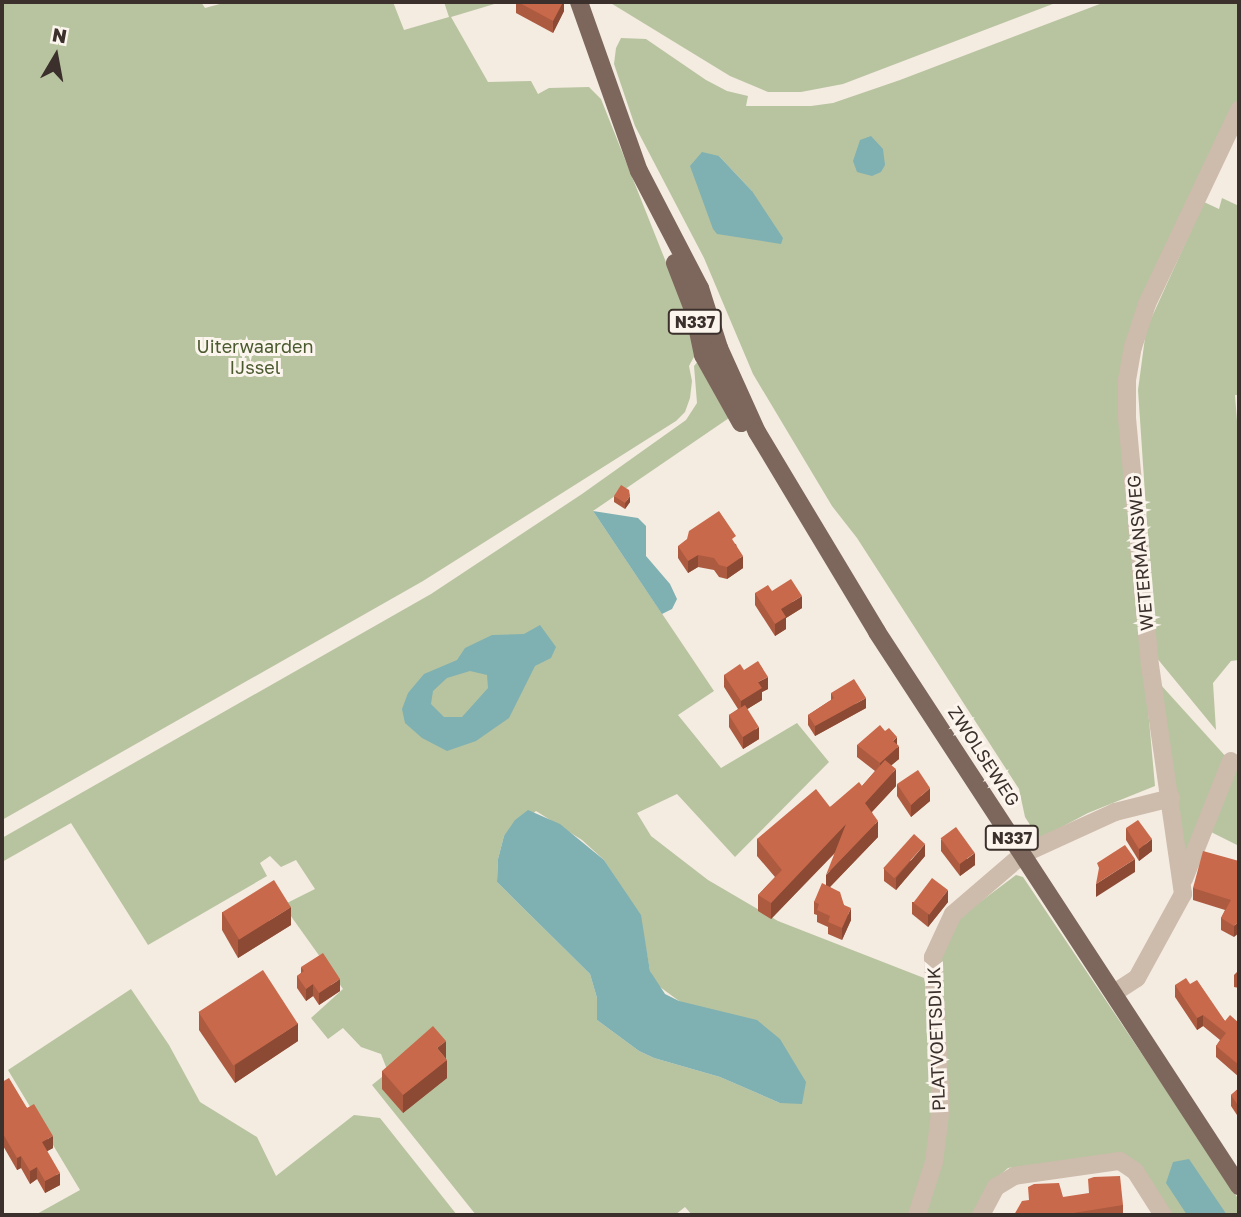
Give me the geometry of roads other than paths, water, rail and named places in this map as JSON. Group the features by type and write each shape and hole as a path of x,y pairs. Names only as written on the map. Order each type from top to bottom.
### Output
{"main road":[{"name":"ZWOLSEWEG","path":"579,2 688,295 699,342 709,367 738,418 788,488 877,632 1239,1186"}],"street":[{"name":"WETERMANSWEG","path":"1114,993 1137,978 1183,894 1150,666 1127,417 1127,380 1133,347 1147,304 1239,110"},
{"path":"1183,882 1231,761"},
{"name":"PLATVOETSDIJK","path":"918,1215 934,1162 941,1106 933,957 953,914 1023,854 1115,812 1171,798"},
{"path":"981,1215 996,1187 1014,1176 1120,1161 1135,1171 1163,1215"}],"water":[{"path":"871,136 883,149 885,165 881,172 872,176 857,172 853,161 860,140"},
{"path":"702,152 719,156 752,191 783,238 781,244 717,234 690,166"},
{"path":"593,511 638,518 646,526 646,556 670,584 677,599 672,609 662,614"},
{"path":"540,625 556,647 551,658 535,666 509,718 476,741 447,751 422,738 405,723 402,709 408,693 424,674 457,660 465,648 492,635 524,634","holes":["470,671 487,675 488,688 462,717 444,717 431,704 433,691 447,678"]},
{"path":"528,810 560,824 604,860 641,915 650,971 665,994 679,1001 757,1020 780,1039 806,1082 802,1104 780,1103 720,1077 654,1058 639,1051 597,1020 597,998 590,974 497,882 498,859 504,836 515,820"},
{"path":"1189,1159 1227,1215 1187,1215 1166,1183 1173,1162"}],"park label":[{"name":"Uiterwaarden IJssel","path":"255,357"}]}
